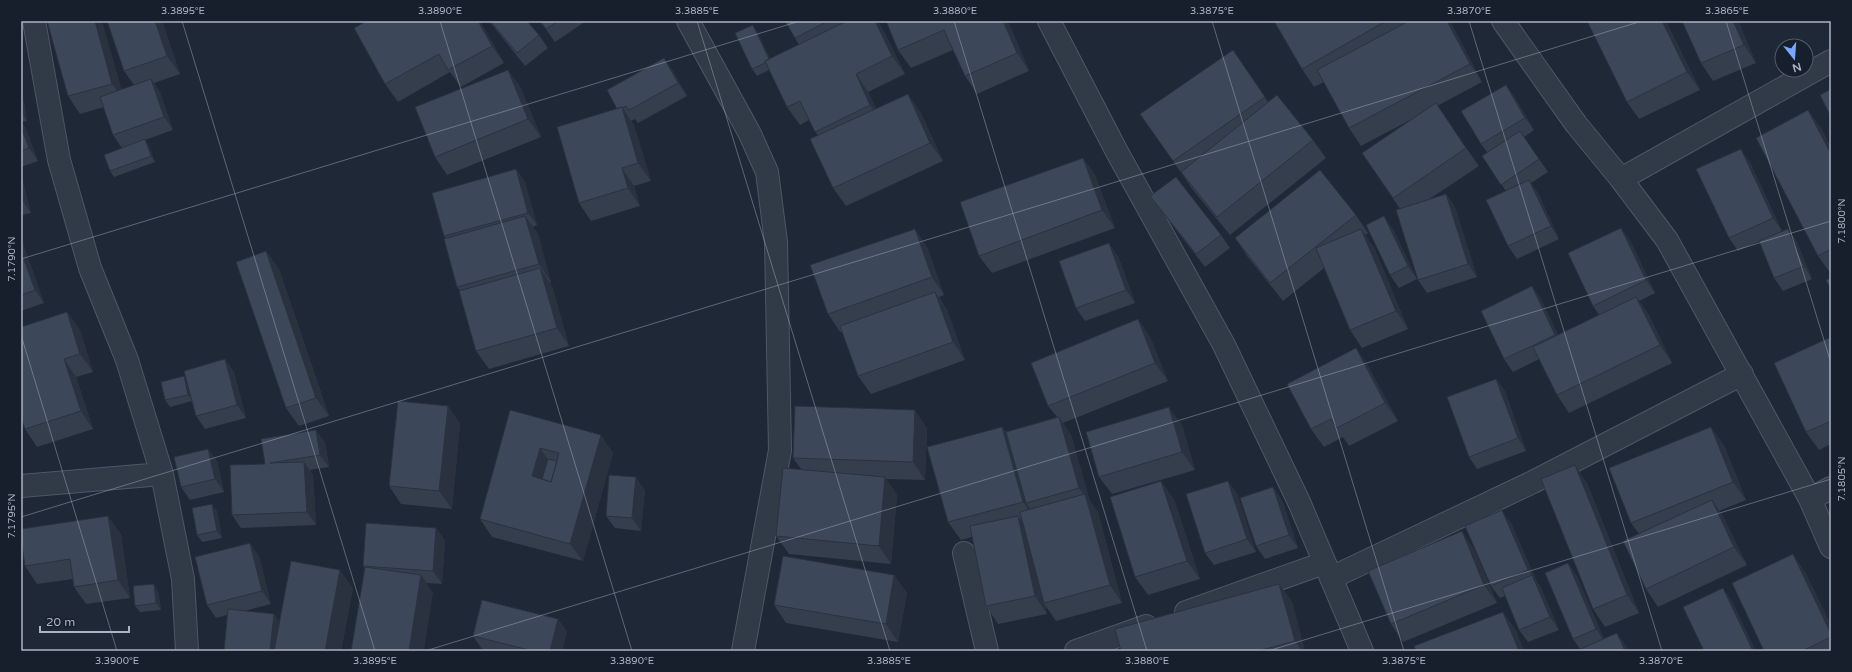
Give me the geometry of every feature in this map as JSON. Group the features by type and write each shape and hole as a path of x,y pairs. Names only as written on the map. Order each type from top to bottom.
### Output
{"street":[{"path":"34,21 59,160 90,268 127,360 162,474 182,579 187,651"},
{"path":"688,21 750,134 767,172 776,242 780,450 743,651"},
{"path":"1050,21 1117,152 1224,345 1298,502 1362,651"},
{"path":"1503,21 1576,124 1622,179 1667,240 1810,499 1831,547"},
{"path":"1622,179 1831,61"},
{"path":"1076,651 1327,571 1533,482 1742,374"},
{"path":"21,486 162,474"},
{"path":"1810,499 1831,488"},
{"path":"964,553 987,651"}],"building":[{"path":"47,21 95,21 112,84 68,96"},
{"path":"107,21 155,21 167,56 124,71"},
{"path":"367,21 478,21 492,46 448,70 439,54 385,84 354,28"},
{"path":"490,21 527,21 539,35 517,53"},
{"path":"540,21 558,21 546,29"},
{"path":"785,21 828,21 795,38"},
{"path":"847,21 875,21 892,56 856,74 870,105 815,132 800,101 787,107 765,61"},
{"path":"886,21 1003,21 1017,53 965,76 944,30 898,50"},
{"path":"1274,21 1386,21 1302,69"},
{"path":"1409,21 1447,21 1470,64 1349,128 1317,70"},
{"path":"1587,21 1662,21 1687,72 1627,102"},
{"path":"1682,21 1733,21 1744,45 1701,63"},
{"path":"753,25 769,59 765,61 765,63 752,69 735,33"},
{"path":"1233,50 1265,97 1173,161 1140,114"},
{"path":"664,58 678,83 629,110 626,106 617,109 607,90"},
{"path":"508,70 528,119 435,157 415,107"},
{"path":"151,79 164,117 113,135 100,97"},
{"path":"1506,85 1525,118 1481,144 1461,111"},
{"path":"1831,89 1831,117 1820,95"},
{"path":"908,94 930,143 833,188 810,139"},
{"path":"1277,95 1313,140 1217,217 1181,172"},
{"path":"1436,103 1466,148 1393,198 1362,153"},
{"path":"622,107 638,163 622,168 628,188 579,203 557,127"},
{"path":"1808,110 1831,154 1831,249 1818,256 1756,138"},
{"path":"21,127 29,148 21,151"},
{"path":"1520,131 1539,159 1501,185 1482,156"},
{"path":"145,139 151,156 110,171 104,155"},
{"path":"1741,149 1773,218 1729,238 1696,169"},
{"path":"1083,158 1102,210 979,256 960,202"},
{"path":"516,169 528,213 444,236 432,193"},
{"path":"1320,170 1356,215 1270,283 1235,238"},
{"path":"1176,177 1221,235 1196,254 1150,196"},
{"path":"1529,180 1551,226 1508,246 1486,200"},
{"path":"1446,194 1468,264 1418,280 1396,210"},
{"path":"525,216 539,264 457,287 444,239"},
{"path":"1384,216 1408,266 1390,275 1366,225"},
{"path":"1621,228 1646,280 1593,306 1568,253"},
{"path":"915,229 932,277 828,314 810,265"},
{"path":"1361,229 1396,311 1350,330 1316,248"},
{"path":"1788,229 1804,266 1774,278 1759,241"},
{"path":"1109,243 1126,290 1076,308 1059,261"},
{"path":"21,251 35,290 21,295"},
{"path":"266,251 316,398 286,408 236,262"},
{"path":"540,268 557,328 476,351 459,291"},
{"path":"1831,278 1831,289 1826,280"},
{"path":"1532,286 1555,335 1504,359 1481,311"},
{"path":"935,292 953,342 858,376 840,326"},
{"path":"1636,297 1660,345 1557,395 1533,347"},
{"path":"67,312 80,354 64,359 81,411 25,429 21,418 21,327"},
{"path":"1138,319 1155,363 1048,406 1031,363"},
{"path":"1831,337 1831,421 1806,432 1774,363"},
{"path":"1356,348 1385,403 1337,428 1331,419 1311,429 1287,384"},
{"path":"225,359 237,405 196,416 184,371"},
{"path":"184,376 188,395 165,400 161,382"},
{"path":"1496,379 1518,438 1469,457 1447,397"},
{"path":"398,401 448,406 439,491 389,486"},
{"path":"795,406 915,410 913,462 793,458"},
{"path":"1169,407 1182,452 1099,477 1086,432"},
{"path":"510,410 601,435 570,544 480,519","holes":["540,448 559,453 551,482 532,476"]},
{"path":"1059,417 1079,488 1026,503 1006,432"},
{"path":"1002,427 1023,502 948,522 927,447"},
{"path":"1711,427 1733,482 1631,523 1609,468"},
{"path":"316,430 320,455 270,463 304,462 307,512 232,515 230,465 265,464 261,439"},
{"path":"208,449 215,479 181,487 174,457"},
{"path":"548,459 557,461 551,482 542,479"},
{"path":"1575,465 1627,595 1593,609 1541,479"},
{"path":"783,468 885,477 879,546 776,536"},
{"path":"609,475 636,477 632,518 606,516"},
{"path":"1161,481 1187,561 1135,577 1110,497"},
{"path":"1228,481 1247,539 1205,553 1186,494"},
{"path":"1273,487 1289,535 1256,546 1240,498"},
{"path":"1085,494 1110,585 1044,603 1020,512"},
{"path":"1712,500 1734,547 1646,589 1623,541"},
{"path":"212,504 217,531 197,535 192,508"},
{"path":"1502,510 1528,570 1491,586 1465,526"},
{"path":"108,516 118,580 74,587 70,559 25,566 21,529"},
{"path":"1018,516 1035,596 986,606 970,526"},
{"path":"366,523 436,528 433,571 363,566"},
{"path":"1462,531 1484,585 1391,624 1368,571"},
{"path":"250,543 262,591 207,605 195,557"},
{"path":"1793,554 1831,634 1831,637 1802,651 1764,651 1732,583"},
{"path":"783,556 894,575 886,624 774,605"},
{"path":"291,561 340,570 325,651 274,651"},
{"path":"1568,563 1596,629 1573,639 1545,573"},
{"path":"365,567 421,575 409,651 351,651"},
{"path":"1532,575 1550,617 1519,630 1502,588"},
{"path":"154,584 156,603 135,606 133,586"},
{"path":"1279,584 1295,641 1258,651 1121,651 1115,629"},
{"path":"1723,588 1753,651 1704,651 1683,607"},
{"path":"482,600 558,619 550,651 533,651 473,636"},
{"path":"228,609 274,614 270,651 224,651"},
{"path":"1503,612 1519,651 1416,651 1414,646"},
{"path":"1617,633 1625,651 1576,651"}]}
